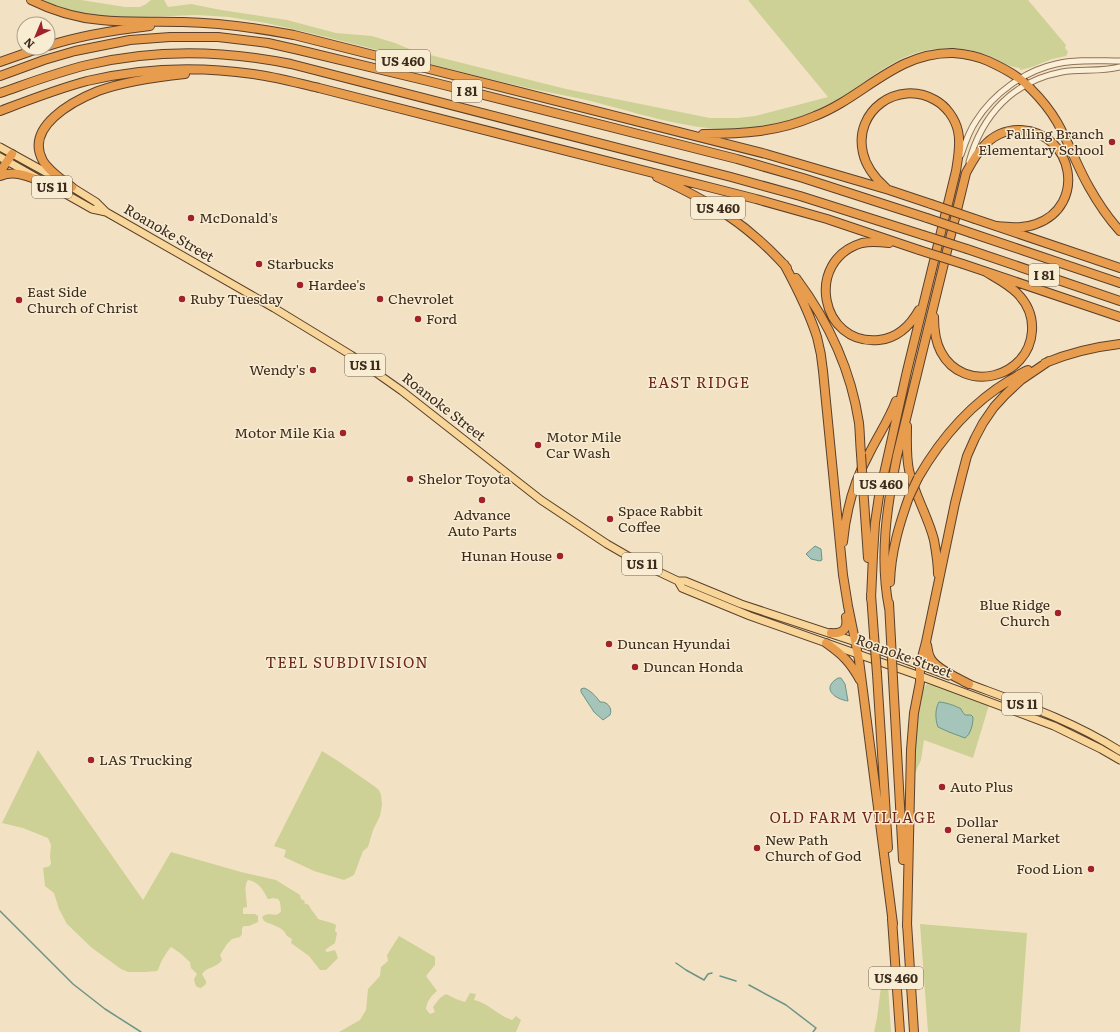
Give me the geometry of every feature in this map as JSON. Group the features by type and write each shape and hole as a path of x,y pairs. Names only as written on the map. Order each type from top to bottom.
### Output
{"highway":[{"name":"US 460","path":"31,0 62,13 96,20 123,22 209,23 246,26 294,35 773,156 889,190 931,204 975,219 997,226 1014,228 1029,226 1043,221 1055,212 1063,201 1069,177 1068,168 1060,151 1048,139 1033,132 1018,130 1005,132 993,138 983,147 966,173 934,305 908,411 892,482 886,532 886,590 889,608 914,1032"},
{"path":"56,44 74,38 119,30 151,26 209,23"},
{"name":"I 81","path":"0,76 44,60 75,51 130,40 170,37 203,37 268,43 738,160 809,180 1120,283"},
{"name":"I 81","path":"0,93 63,72 111,60 136,56 200,53 258,58 297,66 800,196 967,249 1120,301"},
{"path":"690,134 743,133 764,131 787,126 816,116 851,97 903,64 915,59 928,55 949,53 970,56 997,65 1023,82 1043,102 1063,133 1095,199 1120,231"},
{"path":"0,62 17,56"},
{"name":"US 460","path":"0,110 69,86 111,76 162,70 213,70 255,74 288,80 640,169 702,199 729,216 757,238 784,264 817,309 830,333 841,357 849,380 856,405 859,424 900,1032"},
{"path":"72,188 45,164 40,155 40,136 44,127 50,120 86,96 105,89 142,80 213,70"},
{"path":"889,190 877,179 868,166 863,153 862,140 864,126 871,113 884,100 897,95 912,93 927,96 942,104 950,113 956,124 958,135 956,171"},
{"path":"0,172 10,157"},
{"path":"640,169 801,211 1120,317"},
{"name":"US 460","path":"871,599 875,523 879,496 906,371 956,171"},
{"path":"0,176 15,173 41,180"},
{"path":"997,226 1120,268"},
{"path":"903,244 878,242 862,243 842,254 832,266 826,282 825,294 827,307 836,322 848,333 865,339 878,340 894,336 906,328 924,301"},
{"path":"784,264 805,306 817,339 823,370 843,575 854,641 858,654 893,924"},
{"path":"934,305 936,340 943,356 952,366 963,373 980,377 988,377 1009,370 1024,356 1028,348 1032,333 1030,315 1026,306 1015,291 986,272"},
{"path":"889,608 890,574 901,518 918,478 941,442 956,424 1000,386 1026,371 1049,361 1084,350 1120,344"},
{"path":"907,927 911,750 914,713 920,682 920,665 962,475 967,456 975,438 994,407 1021,380 1049,361"},
{"path":"841,554 848,506 855,485 867,457 893,410 906,371"},
{"path":"908,411 909,470 917,496 934,540 938,565 938,589"},
{"path":"831,633 840,633 845,628 847,623 846,611 848,606"},
{"path":"926,642 929,656 938,668 969,684"},
{"path":"826,643 840,653 850,664 862,685"}],"main road":[{"name":"Roanoke Street","path":"0,147 10,157 41,180 92,209 106,212"},
{"name":"Roanoke Street","path":"0,157 10,157 72,188 96,202 106,212 303,325 351,355 402,391 541,500 614,548 678,582 682,588 737,611 920,676 1054,726 1120,760"},
{"name":"Roanoke Street","path":"678,582 685,581 741,604 831,633 920,665 1069,724 1093,735 1120,751"},
{"path":"702,597 709,597 733,606 738,606 741,604"},
{"path":"737,611 745,609 773,618 783,618"}],"street":[{"path":"966,173 976,140 986,122 1004,100 1015,92 1029,73 1064,62 1120,61"},
{"path":"956,171 965,143 972,128 978,117 993,100 1023,82 1062,72 1120,67"}],"green space":[{"path":"40,0 81,0 125,7 140,7 151,0 164,0 168,7 191,4 287,20 336,33 372,36 414,51 566,89 710,118 738,118 755,116 828,97 748,0 1028,0 1066,45 1065,48 1068,52 1066,56 1052,59 1020,70 1020,68 1007,65 975,51 949,48 922,51 897,61 839,99 807,114 760,128 707,128 686,125 582,99 495,80 332,38 266,23 229,17 197,15 119,18 94,16 70,11"},
{"path":"927,684 989,705 973,758 924,740 921,760 915,773 918,712 920,699"},
{"path":"38,750 143,900 171,852 241,872 276,880 300,895 301,899 305,901 304,903 309,905 318,919 335,924 335,931 337,933 335,943 325,950 327,952 335,950 338,958 326,970 320,970 309,956 291,943 292,939 287,936 283,930 264,921 262,917 265,915 279,914 281,911 280,902 278,899 268,899 258,885 248,880 245,889 247,907 243,908 243,914 255,914 258,916 258,922 249,926 244,926 240,937 232,939 227,944 220,955 222,960 220,963 206,970 202,974 206,984 201,988 197,987 195,984 194,979 197,974 191,968 190,962 171,947 163,958 157,971 128,972 121,969 92,948 67,924 59,909 54,893 45,886 43,868 50,866 51,863 51,845 48,838 23,828 2,823"},
{"path":"322,751 374,786 379,790 381,795 382,805 380,816 373,830 368,847 363,851 354,875 344,880 314,871 284,857 286,850 274,846"},
{"path":"920,924 1027,933 1020,1032 928,1032"},
{"path":"399,936 435,957 435,965 426,976 437,991 427,1004 426,1009 430,1014 435,1012 433,1007 440,998 446,994 465,1002 470,993 476,994 474,1000 484,1004 502,1016 512,1020 516,1016 521,1020 516,1032 339,1032 360,1020 366,1010 368,989 380,976 381,967 388,961 387,955"},
{"path":"883,971 888,985 891,1032 874,1032 877,1018"}],"water":[{"path":"815,546 821,549 822,560 820,561 811,559 806,554"},
{"path":"838,678 841,678 845,684 848,701 838,698 831,692 830,686"},
{"path":"584,688 593,694 600,702 603,702 609,706 611,710 610,715 603,720 594,712 581,692 581,689"},
{"path":"939,702 957,707 961,709 965,715 971,715 973,717 971,729 965,738 938,727 936,714"}],"waterway":[{"path":"0,911 73,984 105,1009 141,1032"},
{"path":"676,963 704,980 708,974 712,973"},
{"path":"720,976 736,981"},
{"path":"749,985 786,1005 816,1028 813,1032"}],"place":[{"name":"Falling Branch Elementary School","path":"1112,142"},
{"name":"McDonald's","path":"191,218"},
{"name":"Starbucks","path":"259,264"},
{"name":"Hardee's","path":"300,285"},
{"name":"Ruby Tuesday","path":"182,299"},
{"name":"Chevrolet","path":"380,299"},
{"name":"East Side Church of Christ","path":"19,300"},
{"name":"Ford","path":"418,319"},
{"name":"Wendy's","path":"313,370"},
{"name":"Motor Mile Kia","path":"343,433"},
{"name":"Motor Mile Car Wash","path":"538,445"},
{"name":"Shelor Toyota","path":"410,479"},
{"name":"Advance Auto Parts","path":"482,500"},
{"name":"Space Rabbit Coffee","path":"610,519"},
{"name":"Hunan House","path":"560,556"},
{"name":"Blue Ridge Church","path":"1058,613"},
{"name":"Duncan Hyundai","path":"609,644"},
{"name":"Duncan Honda","path":"635,667"},
{"name":"LAS Trucking","path":"91,760"},
{"name":"Auto Plus","path":"942,787"},
{"name":"Dollar General Market","path":"948,830"},
{"name":"New Path Church of God","path":"757,848"},
{"name":"Food Lion","path":"1091,869"}],"district":[{"name":"EAST RIDGE","path":"699,383"},
{"name":"TEEL SUBDIVISION","path":"347,663"},
{"name":"OLD FARM VILLAGE","path":"853,818"}]}
